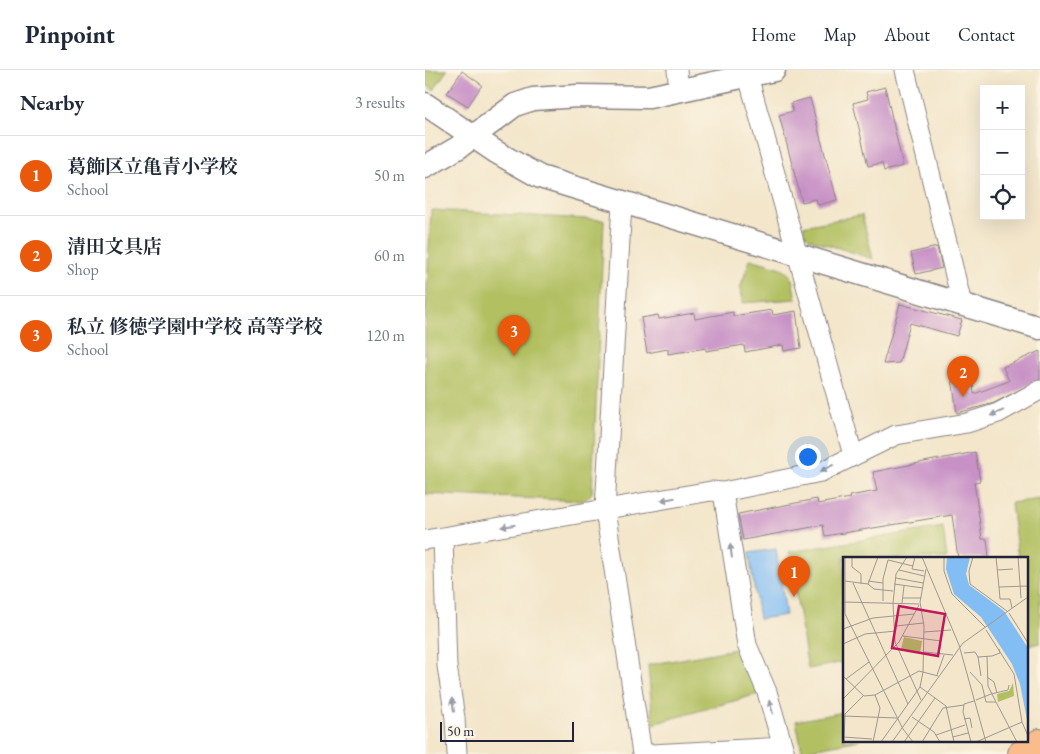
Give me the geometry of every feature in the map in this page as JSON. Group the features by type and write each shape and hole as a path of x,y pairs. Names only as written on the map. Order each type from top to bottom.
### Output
{"main road":[{"path":"1022,754 1040,743"}],"street":[{"path":"425,167 473,137 515,105 533,99 578,96 649,97 678,80 748,76 774,70"},
{"path":"905,70 963,304"},
{"path":"748,76 853,455"},
{"path":"425,104 473,137 540,177 1040,328"},
{"path":"622,203 605,510 641,754"},
{"path":"457,754 455,718 447,666 434,538 711,491 723,492 821,472 896,435 967,424 998,413 1040,390"},
{"path":"651,754 784,751 767,692 747,644 723,492"}],"green space":[{"path":"425,70 447,70 434,90 425,84"},
{"path":"431,210 604,220 592,493 584,501 425,494 425,327"},
{"path":"862,215 873,259 810,239 805,234 803,226"},
{"path":"750,259 782,268 791,275 796,299 742,303 740,289"},
{"path":"1040,499 1040,643 1030,645 1027,622 1027,557 1018,557 1011,503"},
{"path":"943,527 947,557 843,557 843,662 808,669 789,552"},
{"path":"741,648 758,694 653,724 648,665"},
{"path":"843,712 843,742 849,742 802,751 796,721"}],"water":[{"path":"776,549 786,615 759,619 749,553"}],"building":[{"path":"462,71 482,85 468,106 447,93"},
{"path":"885,87 903,166 884,171 882,163 868,166 853,103 868,99 866,92"},
{"path":"810,98 837,200 818,205 816,199 802,202 779,115 793,111 791,103"},
{"path":"937,247 942,268 916,274 911,253"},
{"path":"900,304 962,320 957,336 910,323 899,363 883,364"},
{"path":"772,310 773,315 796,311 801,348 784,351 783,345 745,352 744,345 706,351 706,348 668,354 668,349 647,353 641,318 658,315 659,319 694,313 695,319 733,312 733,316"},
{"path":"1040,351 1040,379 994,403 957,413 952,378 972,375 974,394 1009,381 1003,367"},
{"path":"975,452 980,481 974,482 982,539 987,539 989,557 958,557 952,515 825,536 823,525 743,540 738,514 817,499 818,504 877,491 873,472"}],"place":[{"name":"私立 修徳学園中学校 高等学校","path":"514,356"},
{"name":"清田文具店","path":"963,397"},
{"name":"葛飾区立亀青小学校","path":"794,597"}]}
